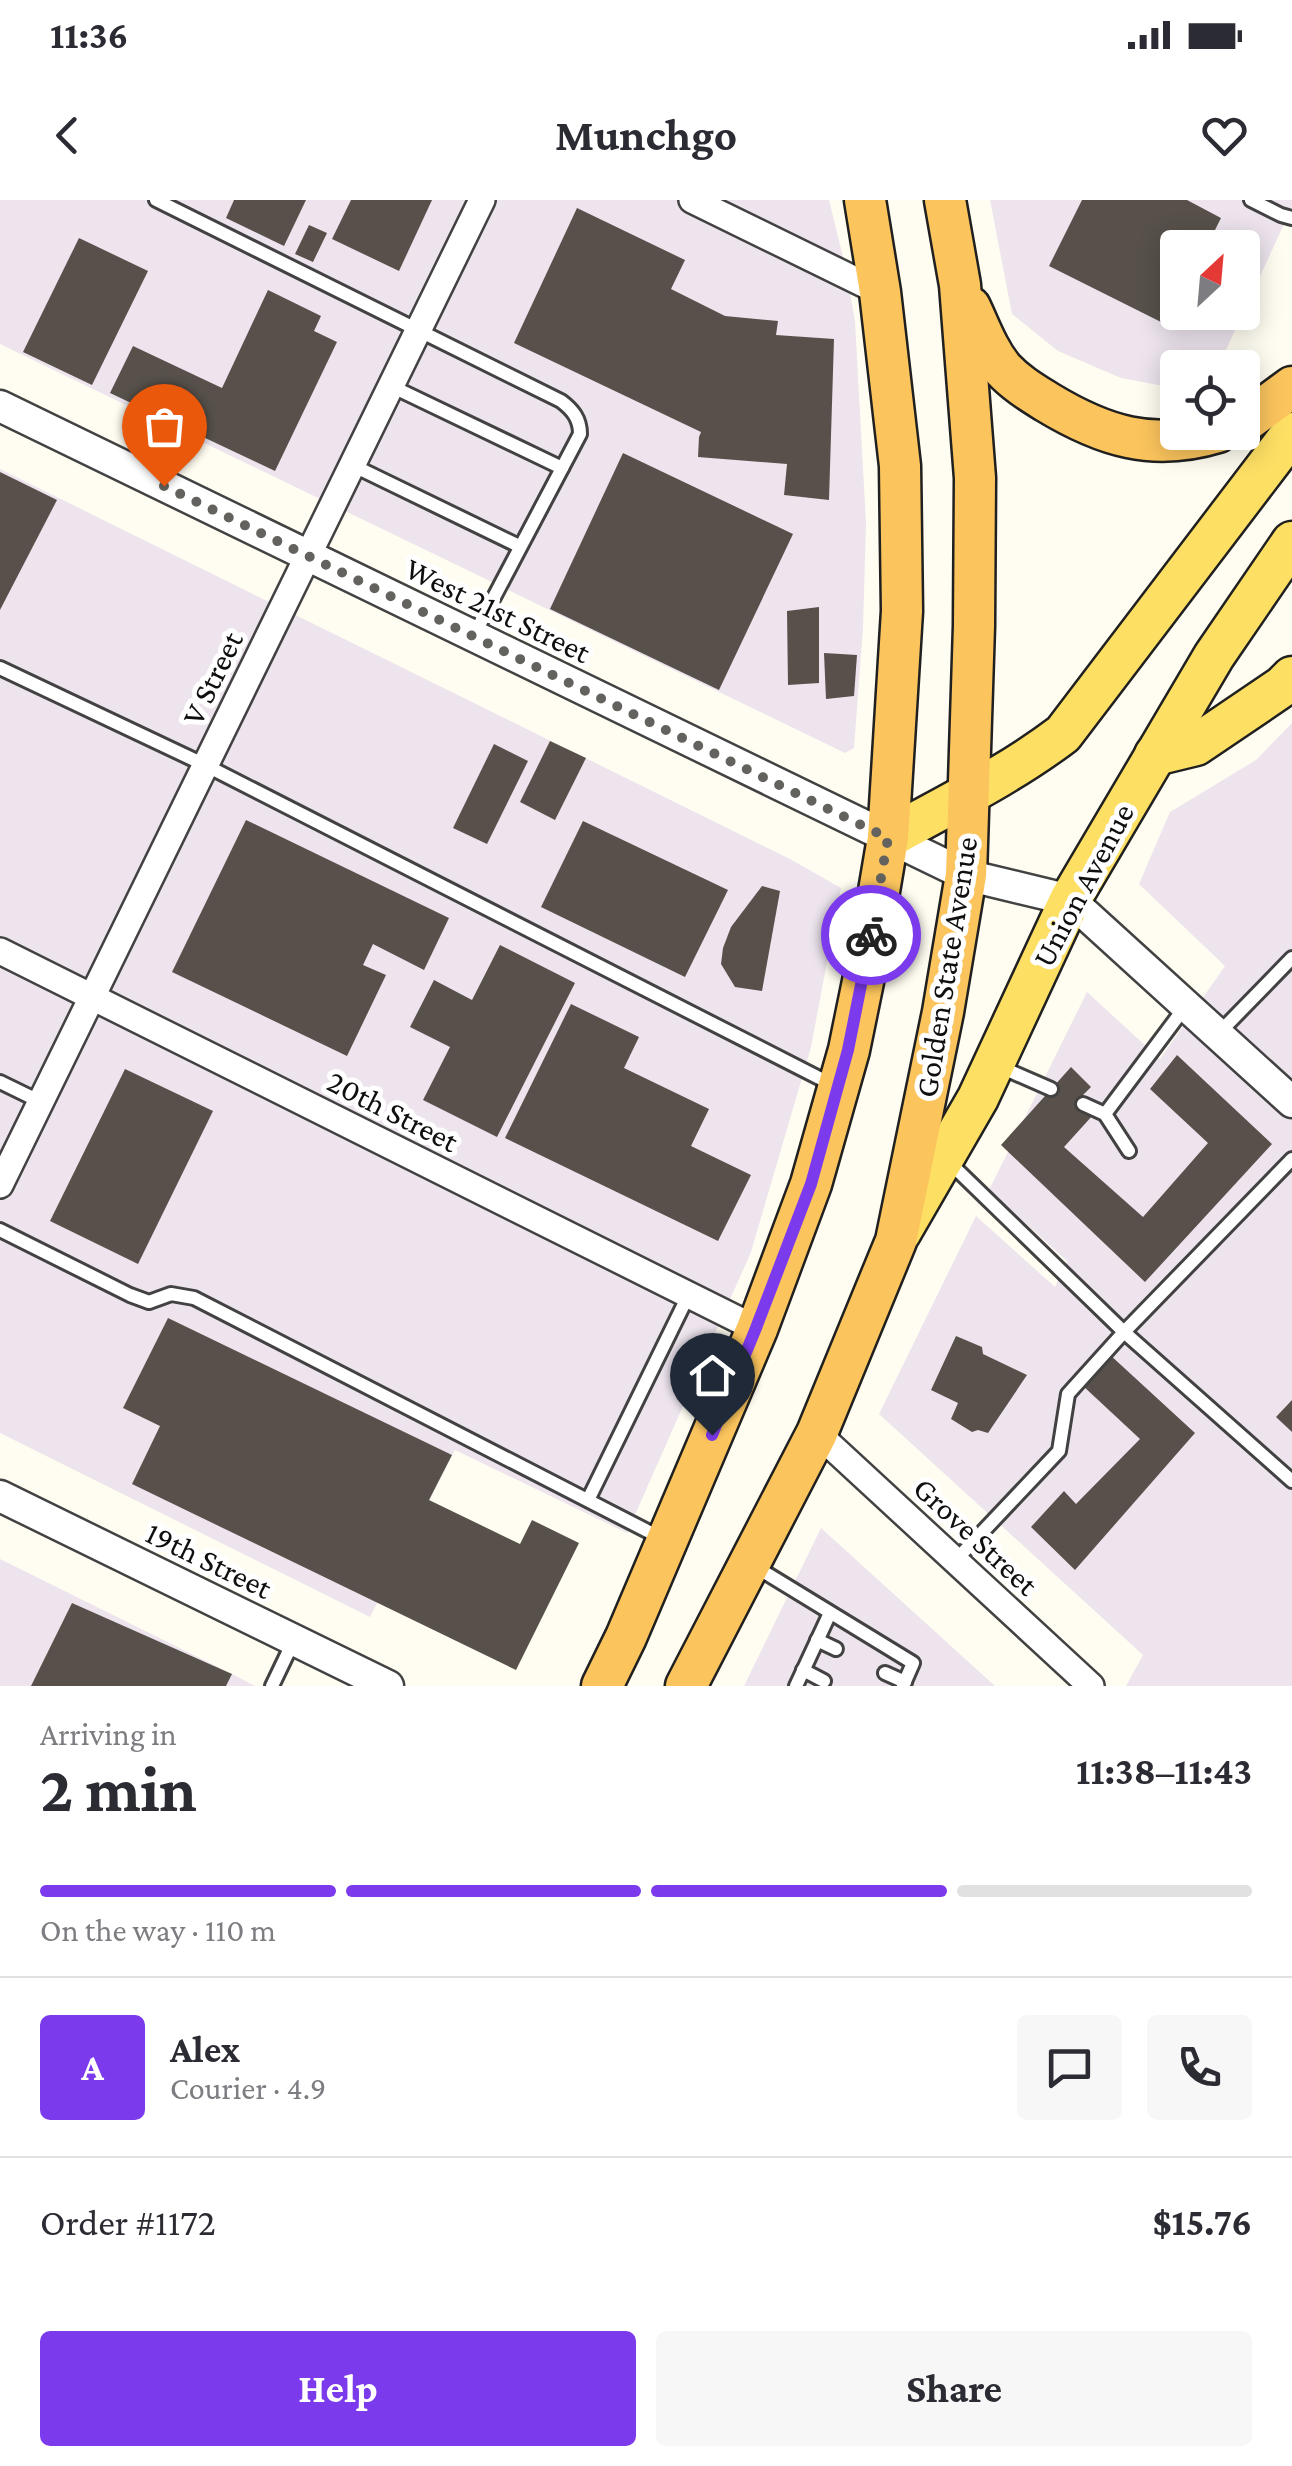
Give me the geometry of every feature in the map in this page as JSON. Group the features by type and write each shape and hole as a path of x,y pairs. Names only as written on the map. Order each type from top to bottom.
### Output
{"highway":[{"path":"602,1686 756,1328 811,1184 867,962 888,838 902,611 900,466 865,200"},
{"name":"Golden State Avenue","path":"686,1686 816,1433 896,1241 925,1107 966,875 974,478 960,285 945,200"},
{"path":"960,285 987,346 1021,386 1100,430 1160,440"},
{"path":"1260,410 1292,386"}],"main road":[{"path":"888,838 969,794 1064,734 1292,432"},
{"name":"Union Avenue","path":"896,1241 978,1098 1070,900 1214,656 1292,542"},
{"path":"1155,754 1196,745 1292,677"}],"street":[{"name":"V Street","path":"0,1185 482,200"},
{"path":"692,200 880,292"},
{"name":"West 21st Street","path":"0,406 966,875 1070,900"},
{"path":"1070,900 1292,1102"},
{"name":"20th Street","path":"0,951 756,1328"},
{"name":"Grove Street","path":"816,1433 1091,1686"},
{"name":"19th Street","path":"0,1496 384,1685"}],"lane":[{"path":"156,200 561,401 572,410 580,424 580,434 473,637"},
{"path":"1251,200 1292,218"},
{"path":"392,386 562,468"},
{"path":"352,465 519,546"},
{"path":"0,668 205,766 838,1088"},
{"path":"1218,1034 1292,958"},
{"path":"1105,1114 1186,1005"},
{"path":"994,1064 1052,1089"},
{"path":"0,1082 41,1102"},
{"path":"1084,1104 1105,1114 1130,1151"},
{"path":"944,1157 1124,1332 1292,1481"},
{"path":"955,1561 1059,1451 1068,1394 1292,1159"},
{"path":"0,1230 130,1295 150,1302 171,1294 194,1298 667,1541"},
{"path":"588,1500 688,1296"},
{"path":"750,1562 913,1664 904,1684 885,1673"},
{"path":"796,1686 830,1612"},
{"path":"272,1686 294,1640"},
{"path":"817,1640 836,1649"},
{"path":"803,1670 824,1680"}],"shaded area":[{"path":"0,200 829,200 855,321 866,523 854,748 845,753 0,344"},
{"path":"990,200 1292,200 1260,276 1260,230 1160,230 1160,330 1235,330 1226,350 1160,350 1160,385 1121,378 1058,351 1012,314"},
{"path":"0,469 790,859 841,888 811,1047 751,1252 627,1533 455,1450 370,1617 0,1433"},
{"path":"1292,723 1292,1686 1126,1686 1143,1655 879,1414 976,1216 1055,1287 1067,1261 989,1190 1087,992 1160,1059 1225,966 1139,884 1170,812 1256,760"},
{"path":"821,1528 995,1686 744,1686"},
{"path":"0,1559 232,1674 255,1686 0,1686"}],"building":[{"path":"234,200 306,200 284,246 226,218"},
{"path":"351,200 432,200 399,271 332,239"},
{"path":"1082,200 1187,200 1221,218 1215,230 1160,230 1160,322 1049,266"},
{"path":"577,208 685,260 671,289 725,316 778,321 776,335 834,339 829,500 784,495 787,464 698,457 701,432 514,343"},
{"path":"309,225 327,233 313,262 295,254"},
{"path":"79,238 148,271 92,385 23,352"},
{"path":"268,290 321,316 314,331 337,342 275,471 110,393 133,346 222,388"},
{"path":"623,453 793,534 719,690 550,609"},
{"path":"0,472 57,500 0,610"},
{"path":"819,607 819,683 788,685 787,611"},
{"path":"824,653 857,655 854,696 826,699"},
{"path":"550,741 586,758 555,820 520,802"},
{"path":"494,744 528,761 487,844 453,828"},
{"path":"246,820 449,918 424,970 373,944 363,965 386,975 347,1056 172,972"},
{"path":"583,821 728,890 685,977 541,907"},
{"path":"762,886 780,891 762,991 735,987 721,964 731,927"},
{"path":"500,945 575,983 497,1137 423,1100 450,1047 410,1027 434,980 472,1000"},
{"path":"571,1004 639,1037 624,1068 709,1109 691,1146 751,1175 718,1241 505,1138"},
{"path":"1177,1055 1272,1144 1145,1282 1001,1145 1071,1067 1091,1087 1079,1099 1093,1115 1064,1147 1143,1217 1208,1143 1150,1089"},
{"path":"125,1069 213,1111 138,1264 50,1221"},
{"path":"168,1318 452,1455 429,1500 520,1544 532,1520 579,1543 516,1670 132,1484 160,1426 123,1408"},
{"path":"956,1336 1027,1375 988,1433 972,1432 951,1419 958,1403 931,1390"},
{"path":"1109,1354 1195,1433 1075,1570 1031,1527 1064,1491 1076,1504 1140,1439 1082,1385"},
{"path":"1292,1400 1292,1432 1276,1417"},
{"path":"72,1603 232,1674 226,1686 31,1686"}],"way so far":[{"path":"164,486 888,838 871,935"}],"route":[{"path":"712,1435 811,1184 848,1050 871,935"}]}
